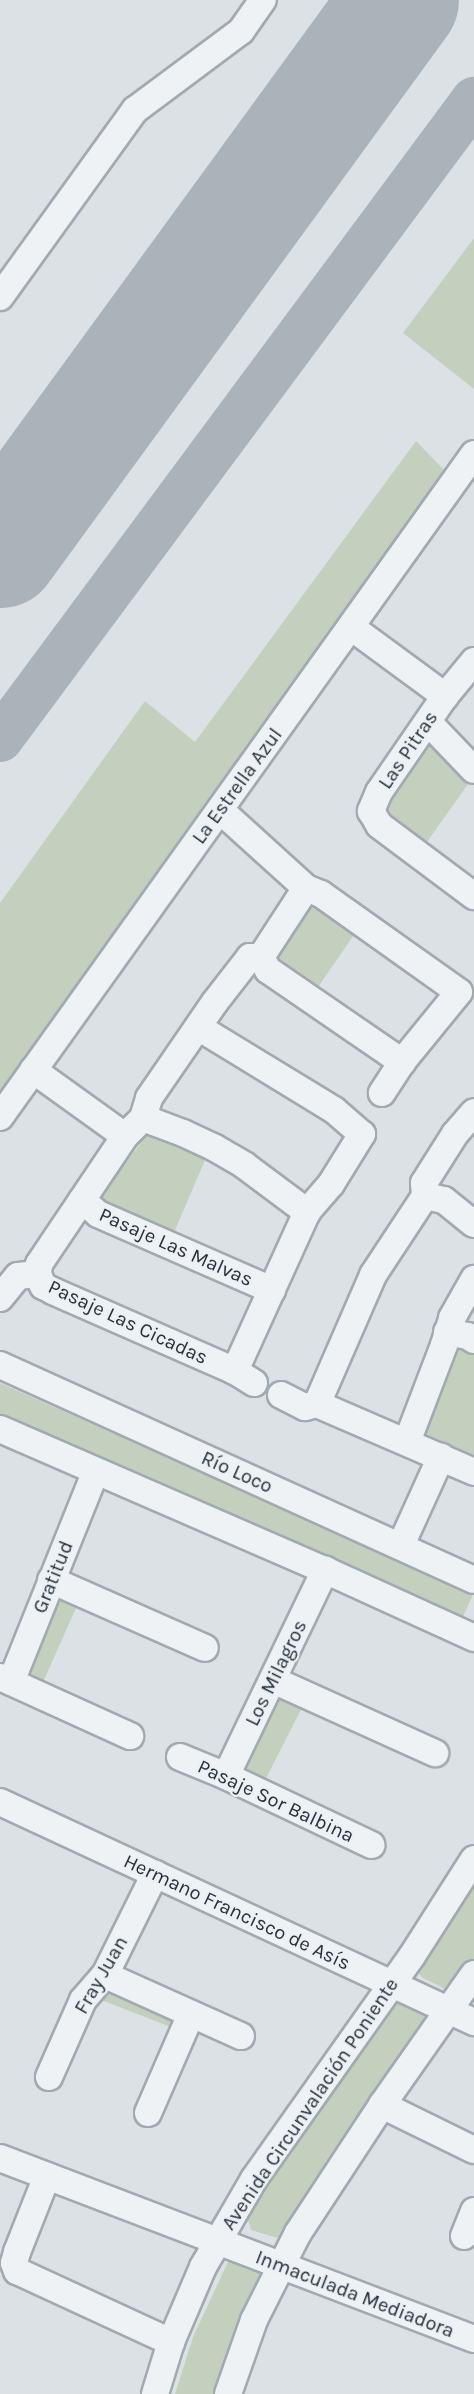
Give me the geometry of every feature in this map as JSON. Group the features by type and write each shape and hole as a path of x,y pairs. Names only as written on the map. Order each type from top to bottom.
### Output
{"street":[{"path":"0,297 135,110 241,32 263,0"},
{"name":"La Estrella Azul","path":"0,1117 474,454"},
{"name":"Las Pitras","path":"351,627 445,696"},
{"name":"Las Pitras","path":"474,661 445,696 372,805 373,818 379,825 474,896"},
{"path":"428,722 474,770"},
{"path":"220,810 306,888 321,894 459,992 402,1062 382,1093"},
{"path":"261,957 306,888"},
{"path":"38,1274 39,1264 134,1127 149,1098 215,1002 250,957 261,957"},
{"path":"261,957 268,970 402,1062"},
{"name":"Pasaje Las Cicadas","path":"0,1298 18,1276 38,1274 43,1286 52,1291 244,1377 272,1290 307,1212 331,1184 362,1134 334,1110 198,1027"},
{"path":"33,1070 134,1127 183,1133 244,1165 307,1212"},
{"path":"317,1404 373,1275 425,1196 424,1183 447,1145 474,1112"},
{"path":"425,1196 444,1200 474,1224"},
{"name":"Pasaje Las Malvas","path":"82,1200 99,1214 272,1290"},
{"path":"407,1442 459,1302 474,1279"},
{"path":"447,1332 468,1336 474,1341"},
{"name":"Río Loco","path":"0,1365 474,1580"},
{"path":"281,1395 305,1407 317,1404 474,1472"},
{"path":"0,1429 95,1473 325,1570 474,1638"},
{"path":"401,1545 441,1457"},
{"name":"Gratitud","path":"6,1679 51,1580 95,1473"},
{"name":"Los Milagros","path":"226,1776 325,1570"},
{"path":"51,1580 205,1648"},
{"path":"6,1679 130,1736"},
{"path":"273,1680 435,1753"},
{"name":"Pasaje Sor Balbina","path":"180,1757 226,1776 372,1845"},
{"name":"Hermano Francisco de Asís","path":"0,1802 474,2022"},
{"name":"Avenida Circunvalación Poniente","path":"155,2394 171,2342 217,2241 254,2179 393,1983 474,1859"},
{"name":"Fray Juan","path":"49,2077 83,2000 105,1975 155,1874"},
{"path":"228,2394 254,2320 304,2224 382,2105 474,1974"},
{"path":"105,1975 241,2036"},
{"path":"148,2113 191,2014"},
{"path":"382,2105 474,2150"},
{"name":"Inmaculada Mediadora","path":"0,2158 474,2339"},
{"path":"47,2176 17,2252 14,2263 17,2271 171,2342"},
{"path":"464,2236 474,2211"}],"green space":[{"path":"474,238 474,389 403,333"},
{"path":"416,441 449,475 0,1099 0,903 145,701 195,742"},
{"path":"433,739 471,780 424,846 380,811"},
{"path":"320,901 358,929 316,990 280,969 277,947 309,906"},
{"path":"147,1135 209,1151 172,1237 105,1207 99,1198"},
{"path":"466,1341 474,1346 474,1460 425,1437 421,1429 449,1349"},
{"path":"0,1383 473,1594 459,1626 0,1421"},
{"path":"56,1594 78,1604 41,1688 19,1678"},
{"path":"277,1695 302,1708 264,1782 239,1769"},
{"path":"474,1883 474,1963 452,1989 445,1989 419,1974 421,1958"},
{"path":"106,1985 179,2017 176,2029 96,1998"},
{"path":"397,1995 431,2016 281,2238 251,2230 247,2216"},
{"path":"233,2251 269,2260 217,2394 175,2394 193,2337"}],"taxiway":[{"path":"0,739 474,100"}],"runway":[{"path":"0,549 400,0"}]}
